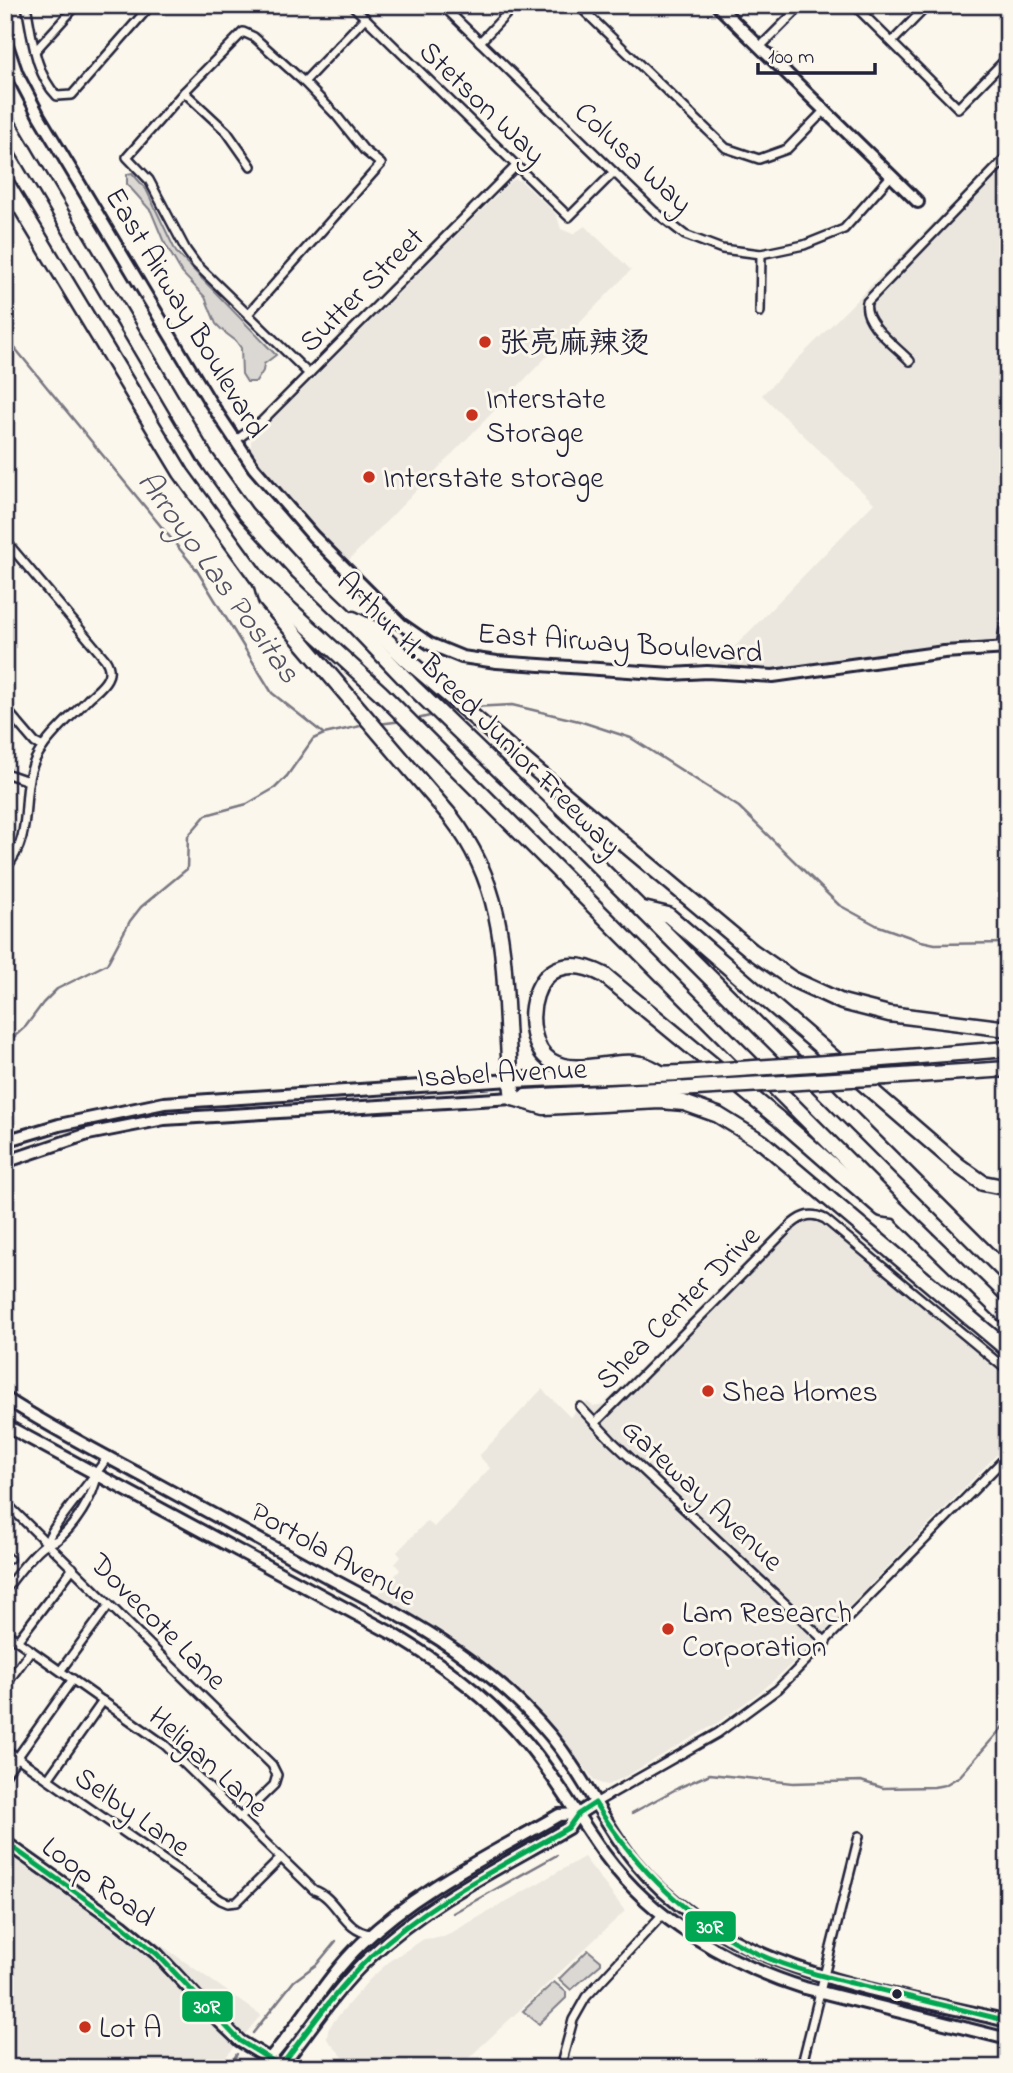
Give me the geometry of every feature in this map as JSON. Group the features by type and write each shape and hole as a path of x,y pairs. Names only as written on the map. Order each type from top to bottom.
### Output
{"highway":[{"name":"Arthur H. Breed Junior Freeway","path":"5,119 218,475 246,514 299,572 413,687 641,909 1008,1275"},
{"name":"Arthur H. Breed Junior Freeway","path":"5,181 181,473 261,583 381,693 1008,1318"},
{"path":"261,583 266,600 464,835 488,880 500,934 513,1098 544,1107 672,1102 700,1108 726,1119 762,1142 1008,1350"},
{"path":"345,616 376,630 406,659 751,951 792,979 842,1002 889,1014 1008,1029"},
{"path":"641,909 668,915 973,1177 995,1187 1008,1188"},
{"path":"660,1073 642,1064 571,1067 549,1060 537,1045 533,1015 536,994 546,976 556,969 568,966 580,966 604,975 780,1120 882,1209 898,1211"},
{"name":"Isabel Avenue","path":"511,1080 681,1073 1008,1049"},
{"name":"Isabel Avenue","path":"513,1098 1007,1070"}],"main road":[{"path":"717,5 918,202"},
{"name":"East Airway Boulevard","path":"5,39 17,74 39,116 235,441 293,515 401,624 430,644 463,657 496,662 672,674 707,672 773,676 944,652 1004,648"},
{"name":"Isabel Avenue","path":"5,1141 59,1125 164,1103 511,1080"},
{"name":"Isabel Avenue","path":"5,1162 88,1134 164,1119 513,1098"},
{"name":"Portola Avenue","path":"5,1398 107,1457 405,1619 467,1658 506,1692 559,1746 633,1860 675,1901 725,1936 756,1953 823,1975 1008,2021"},
{"name":"Portola Avenue","path":"5,1424 395,1635 435,1661 507,1720 545,1764 619,1872 663,1914 715,1949 772,1977 819,1992 1008,2039"},
{"path":"281,2067 349,1979 392,1937 438,1903 568,1828 578,1814 595,1803"},
{"path":"261,2068 338,1968 372,1934 447,1879 559,1815 578,1814"},
{"name":"Loop Road","path":"5,1842 100,1909 157,1954 240,2041 281,2067"}],"street":[{"path":"26,5 35,51 46,85 57,96 72,95 151,5"},
{"path":"35,51 77,5"},
{"name":"Stetson Way","path":"352,5 569,217 614,172"},
{"name":"Colusa Way","path":"442,5 654,211 685,235 722,249 761,254 804,245 844,229 891,176"},
{"path":"480,42 515,5"},
{"path":"578,5 726,148 759,159 788,149 824,111"},
{"path":"760,47 802,5"},
{"path":"854,5 958,108 1008,57"},
{"path":"892,42 928,5"},
{"path":"304,82 365,18"},
{"path":"248,314 382,164 364,150 336,115 304,82 254,37 243,32 184,92 127,157 149,180 196,264 309,374"},
{"path":"184,92 227,132 251,166"},
{"path":"910,360 871,322 866,310 872,296 1008,156"},
{"name":"Sutter Street","path":"235,441 262,421 516,166"},
{"path":"760,312 761,254"},
{"path":"5,540 109,667 105,682 43,747 32,766 28,781 25,831 17,853 5,869"},
{"path":"1004,648 1008,603"},
{"path":"5,708 35,743 43,747"},
{"path":"5,773 28,781"},
{"name":"Shea Center Drive","path":"595,1423 792,1224 804,1215 811,1214 825,1219 1008,1371"},
{"name":"Gateway Avenue","path":"580,1407 826,1642"},
{"path":"595,1803 740,1719 778,1689 1008,1455"},
{"path":"5,1590 47,1543 57,1540 81,1511 95,1490 97,1475 107,1457"},
{"name":"Dovecote Lane","path":"5,1502 272,1765 277,1775 274,1785 240,1818"},
{"path":"18,1640 73,1569"},
{"path":"61,1671 109,1605"},
{"name":"Heligan Lane","path":"5,1632 165,1745 314,1890 323,1894 351,1926 364,1934 372,1934"},
{"path":"5,1686 31,1650"},
{"path":"5,1775 73,1679"},
{"path":"48,1779 103,1701"},
{"name":"Selby Lane","path":"5,1749 228,1903 237,1902 281,1858"},
{"path":"801,2068 859,1836"},
{"path":"560,2068 573,2020 586,1997 663,1914"}],"shaded area":[{"path":"1008,148 1008,642 967,641 766,670 715,667 874,503 762,395"},
{"path":"132,173 146,189 176,252 276,355 264,364 256,382 247,382 242,374 241,348 216,324 205,297 182,273 163,240 151,211 127,184 127,174"},
{"path":"515,179 521,181 551,209 557,216 561,229 573,234 585,226 631,270 347,562 282,493 251,450 251,441"},
{"path":"813,1210 823,1213 1008,1365 1008,1443 806,1651 764,1689 719,1722 630,1774 608,1785 602,1784 595,1781 551,1725 496,1672 447,1634 379,1594 400,1570 395,1564 401,1557 397,1552 427,1521 434,1527 490,1468 479,1456 542,1389 570,1417 587,1402 593,1406 604,1404 790,1217 799,1211"},
{"path":"5,1836 261,2015 221,2063 211,2068 5,2068"},
{"path":"584,1857 625,1911 458,2068 353,2068 327,2039 333,2022 369,1980 391,1960 424,1939 444,1937"},
{"path":"588,1950 601,1964 571,1990 559,1979"},
{"path":"554,1982 566,1992 566,1998 539,2024 523,2011"}],"waterway":[{"name":"Arroyo Las Positas","path":"5,336 196,569 272,693 324,734"},
{"name":"Arroyo Las Positas","path":"471,707 512,705 579,721 631,738 739,807 839,905 876,925 935,944 1008,943"},
{"name":"Arroyo Las Positas","path":"417,719 434,715"},
{"name":"Arroyo Las Positas","path":"378,724 403,721"},
{"path":"5,1045 26,1026 57,989 107,964 130,921 141,907 187,869 188,836 206,815 247,804 275,788 287,776 313,739 365,725"},
{"path":"632,1813 710,1774 793,1783 861,1781 883,1788 945,1785 960,1776 1008,1721"},
{"path":"453,1913 557,1855"},
{"path":"253,2033 294,1981 317,1964 336,1941"},
{"path":"228,2068 237,2054"}],"transit line":[{"name":"30R","path":"5,1842 122,1925 157,1954 240,2041 281,2066 346,1983 392,1938 465,1887 568,1828 578,1814 595,1803 645,1870 685,1908 731,1940 756,1953 814,1974 1008,2021"}],"place":[{"name":"张亮麻辣烫","path":"485,342"},
{"name":"Interstate Storage","path":"472,415"},
{"name":"Interstate storage","path":"369,477"},
{"name":"Shea Homes","path":"708,1391"},
{"name":"Lam Research Corporation","path":"668,1629"},
{"name":"Lot A","path":"85,2027"}]}
